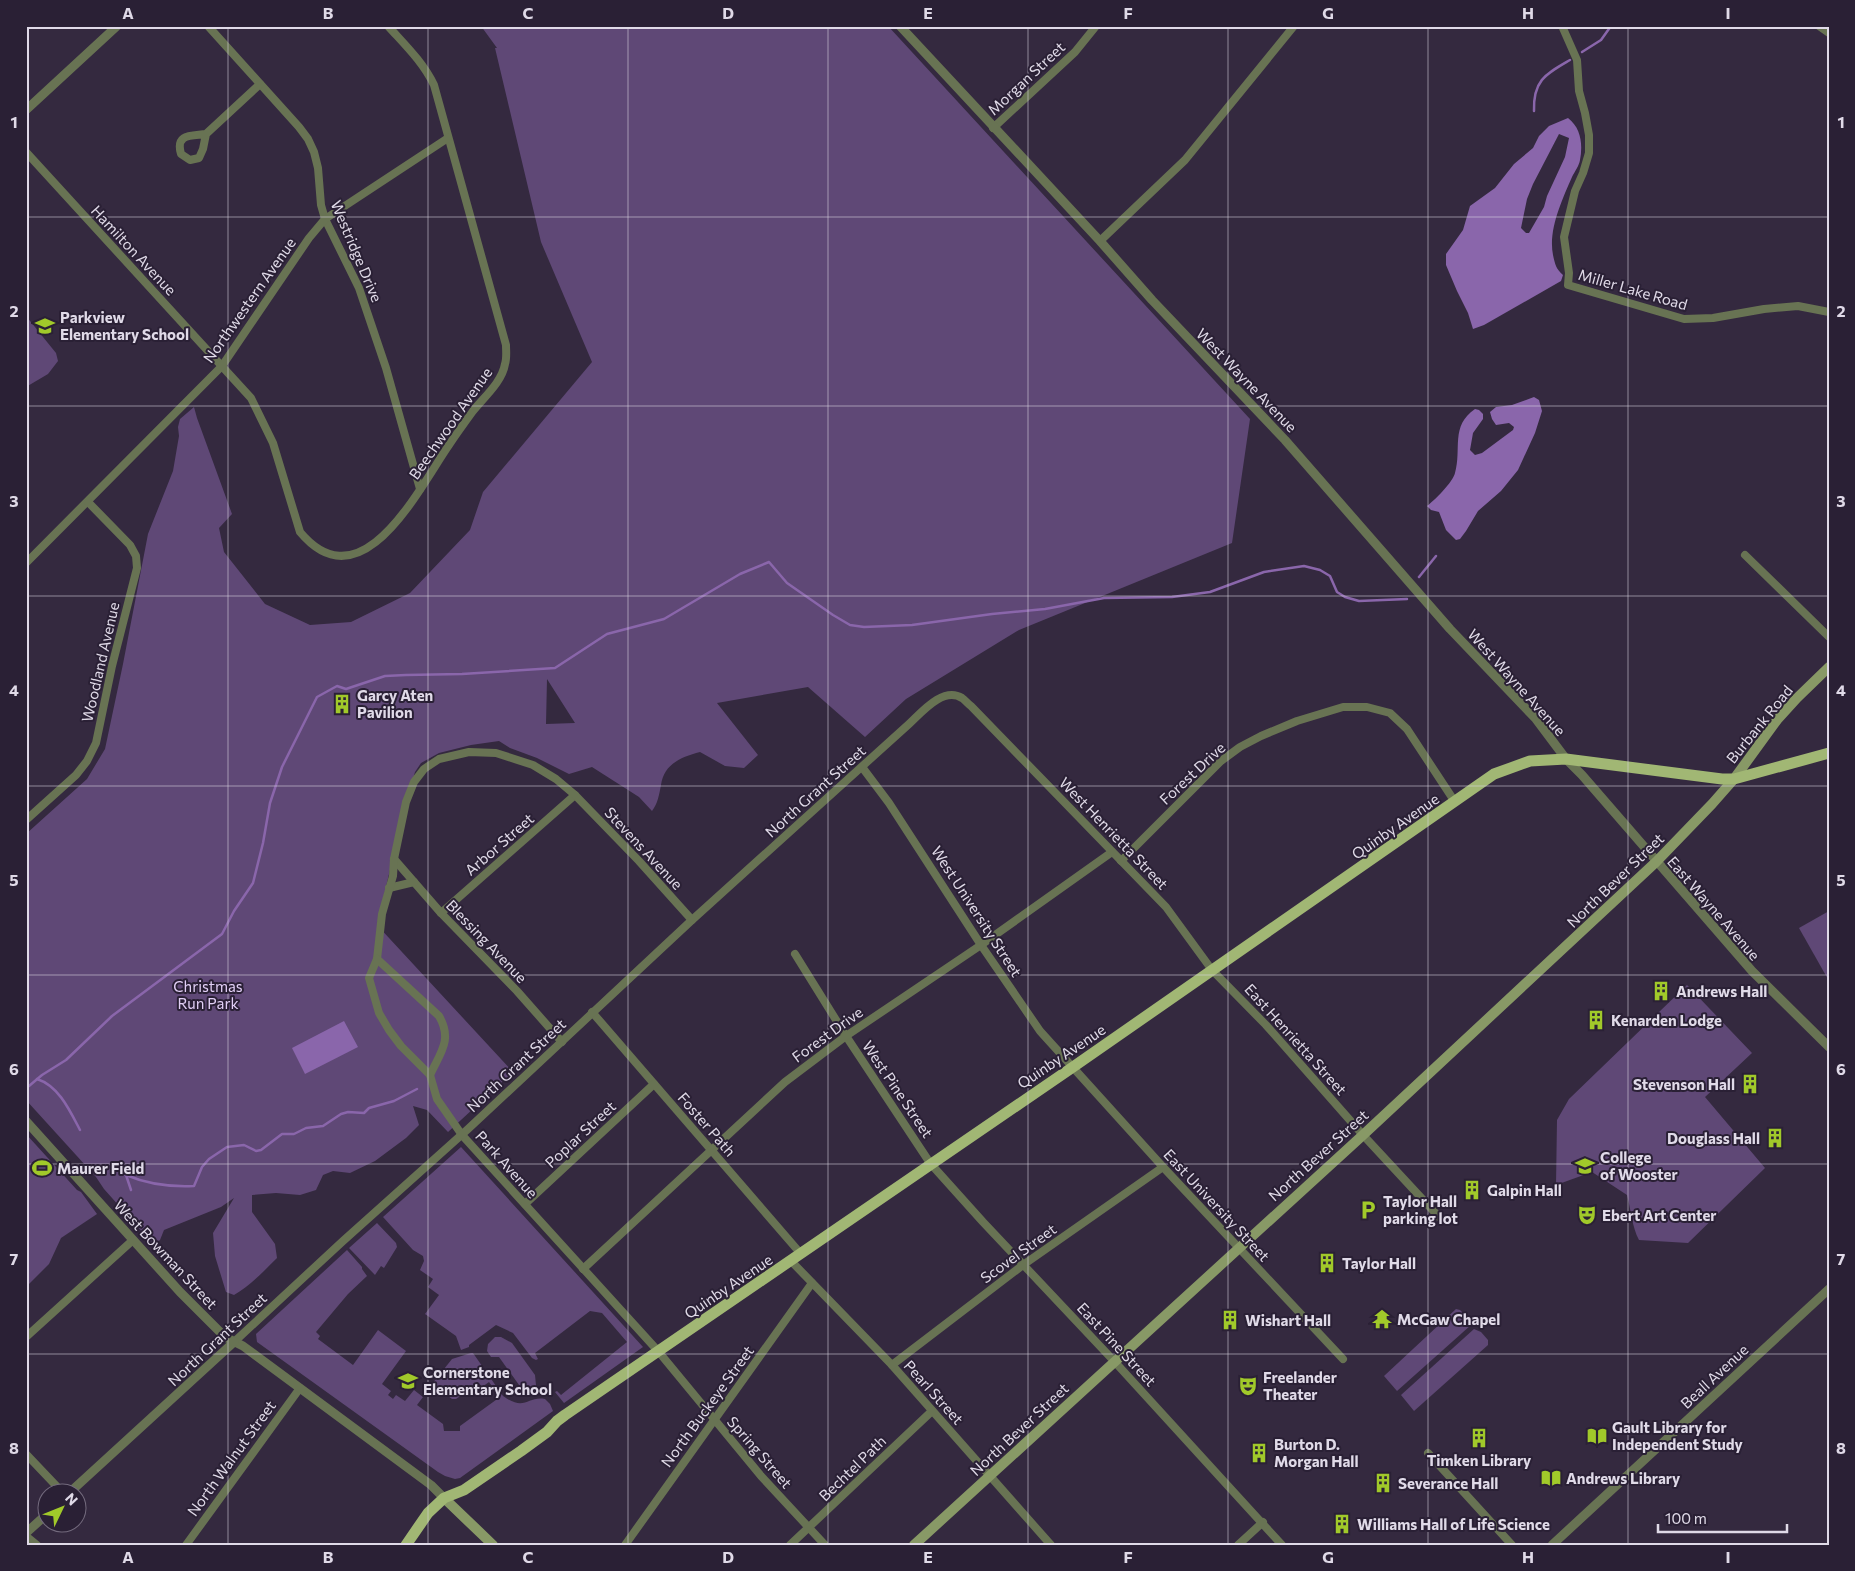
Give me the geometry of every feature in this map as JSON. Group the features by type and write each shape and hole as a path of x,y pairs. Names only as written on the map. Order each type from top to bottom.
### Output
{"main road":[{"name":"Burbank Road","path":"1734,779 1777,720 1796,698 1829,667"},
{"name":"Quinby Avenue","path":"444,1498 464,1490 521,1451 547,1432 557,1421 658,1350 1072,1068 1494,774 1530,761 1566,759 1712,778 1734,779 1829,753"},
{"name":"North Bever Street","path":"914,1545 1363,1135 1656,862 1734,779"},
{"path":"406,1545 428,1514 444,1498 493,1545"}],"street":[{"path":"26,110 118,26"},
{"name":"Westridge Drive","path":"208,26 308,139 318,168 320,205 359,288 386,368 420,489"},
{"name":"Beechwood Avenue","path":"222,366 251,398 263,421 273,443 300,532 313,544 328,553 338,555 350,555 367,549 394,524 462,426 497,382 505,365 506,345 434,86 428,72 416,56 388,26"},
{"name":"West Wayne Avenue","path":"900,26 1100,241 1152,300 1285,440 1450,629 1536,719 1566,759"},
{"name":"Morgan Street","path":"993,128 1075,52 1096,26"},
{"path":"1100,241 1185,160 1294,26"},
{"name":"Miller Lake Road","path":"1562,26 1577,60 1579,91 1589,135 1589,153 1584,173 1575,191 1564,237 1569,273 1568,285 1684,319 1713,318 1764,309 1798,306 1829,312"},
{"path":"1819,26 1829,33"},
{"path":"206,134 260,84"},
{"name":"Northwestern Avenue","path":"26,563 222,366 309,238 325,219 448,138"},
{"name":"Hamilton Avenue","path":"26,152 222,366"},
{"name":"Woodland Avenue","path":"26,820 76,775 87,761 96,743 112,666 137,568 136,556 130,545 88,502"},
{"path":"1745,555 1829,637"},
{"name":"North Grant Street","path":"79,1484 349,1235 462,1135 692,920 940,698 950,695 962,698 988,723"},
{"name":"Forest Drive","path":"1121,861 1221,762 1240,747 1298,721 1343,707 1367,707 1390,713 1407,729 1455,802"},
{"name":"West Henrietta Street","path":"988,723 1166,907 1212,970"},
{"name":"Stevens Avenue","path":"394,859 406,802 414,782 424,769 439,759 469,752 496,753 533,765 556,779 576,795 692,920"},
{"name":"East Wayne Avenue","path":"1566,759 1752,971 1829,1047"},
{"name":"West University Street","path":"862,767 889,803 981,945 1040,1031 1072,1068"},
{"name":"Arbor Street","path":"440,913 576,795"},
{"name":"Forest Drive","path":"583,1269 785,1082 846,1036 981,945 1112,852"},
{"name":"Blessing Avenue","path":"394,859 440,913 517,991 562,1042"},
{"name":"Park Avenue","path":"394,859 393,876 382,914 377,958 369,978 379,1013 401,1046 430,1075 437,1099 462,1135 658,1350"},
{"path":"389,888 414,882"},
{"name":"West Pine Street","path":"794,954 930,1163"},
{"path":"377,958 439,1016 445,1026 445,1044 430,1075"},
{"name":"East Henrietta Street","path":"1212,970 1266,1025 1363,1135 1439,1217"},
{"name":"Foster Path","path":"592,1012 801,1254"},
{"name":"East University Street","path":"1072,1068 1343,1359"},
{"name":"Poplar Street","path":"525,1204 654,1084"},
{"name":"West Bowman Street","path":"26,1121 180,1292 226,1337 243,1346 300,1388 431,1485 444,1498"},
{"name":"East Pine Street","path":"930,1163 1263,1522 1282,1545"},
{"name":"Scovel Street","path":"892,1366 1023,1265 1163,1167"},
{"path":"26,1337 133,1240"},
{"name":"Pearl Street","path":"791,1261 892,1366 1051,1545"},
{"name":"North Buckeye Street","path":"625,1545 812,1283"},
{"name":"Beall Avenue","path":"1552,1545 1829,1289"},
{"name":"Spring Street","path":"658,1350 761,1476 825,1545"},
{"name":"North Walnut Street","path":"186,1545 300,1388"},
{"name":"Bechtel Path","path":"790,1545 932,1410"},
{"path":"1428,1453 1512,1545"},
{"path":"26,1454 54,1484"},
{"path":"26,1533 38,1522"},
{"path":"1238,1545 1263,1522"},
{"path":"26,1536 37,1545"}],"green space":[{"name":"Christmas Run Park","path":"481,26 888,26 1250,419 1232,543 1019,630 906,699 865,737 808,687 717,703 758,755 744,768 725,766 700,752 674,762 663,778 657,802 652,811 639,797 592,767 569,774 537,758 510,748 499,741 471,745 439,753 421,763 415,772 406,802 377,925 513,1072 448,1132 427,1110 413,1106 419,1125 406,1138 375,1161 350,1173 333,1171 323,1175 316,1190 300,1195 276,1193 252,1195 252,1212 275,1244 277,1258 251,1283 234,1295 226,1292 215,1256 213,1233 234,1198 221,1207 164,1230 160,1240 153,1244 104,1189 96,1177 26,1100 26,834 87,779 105,749 148,534 173,471 180,419 194,407 232,514 219,528 224,552 265,604 310,625 351,622 410,593 470,530 483,492 592,362 541,242 495,48 497,48","holes":["547,679 575,723 546,724"]},
{"path":"26,316 56,353 58,361 48,374 26,387"},
{"path":"1829,911 1829,981 1799,928"},
{"path":"1687,985 1752,1053 1705,1097 1765,1168 1688,1243 1639,1240 1633,1224 1627,1195 1592,1172 1556,1185 1557,1120 1569,1099"},
{"name":"Maurer Field","path":"26,1134 77,1190 81,1192 97,1214 61,1238 49,1264 26,1287"},
{"path":"461,1147 643,1347 564,1403 555,1392 557,1391 561,1395 627,1342 602,1313 590,1311 535,1353 538,1359 536,1360 532,1358 513,1333 496,1325 469,1345 469,1347 461,1350 456,1336 425,1314 439,1295 428,1287 433,1279 420,1270 424,1261 423,1256 413,1250 383,1217"},
{"path":"377,1223 396,1243 397,1247 384,1268 381,1266 375,1275 349,1248"},
{"path":"347,1250 362,1267 367,1276 348,1294 316,1332 320,1336 318,1339 353,1365 378,1330 406,1351 382,1384 391,1391 388,1395 393,1399 396,1395 405,1401 414,1390 423,1397 417,1405 443,1424 444,1431 460,1431 460,1426 500,1397 489,1382 482,1387 479,1383 456,1399 452,1399 432,1384 452,1359 473,1353 503,1396 516,1403 545,1399 553,1411 460,1478 455,1479 438,1472 257,1342 256,1334"},
{"path":"1456,1309 1460,1310 1468,1318 1471,1325 1397,1391 1384,1376"},
{"path":"1474,1329 1481,1332 1488,1340 1488,1345 1414,1411 1401,1395"},
{"path":"495,1337 501,1337 512,1343 535,1375 536,1385 530,1392 521,1393 515,1391 524,1392 499,1357 491,1357 487,1351 488,1344"}],"shaded area":[{"path":"1568,118 1576,127 1581,142 1578,166 1560,205 1552,236 1554,261 1563,275 1561,281 1484,325 1473,329 1468,313 1446,265 1446,254 1463,230 1470,206 1495,188 1514,164 1533,148 1539,136 1549,126","holes":["1559,134 1569,138 1565,157 1544,207 1529,233 1526,233 1521,228 1527,199 1533,184"]},
{"path":"1534,397 1539,400 1542,411 1535,433 1518,470 1501,491 1478,511 1460,539 1456,540 1446,530 1439,512 1431,510 1427,506 1454,477 1457,464 1458,438 1462,423 1475,409 1483,414 1483,419 1473,433 1470,450 1475,455 1482,453 1513,430 1514,427 1509,423 1496,425 1490,412 1496,407 1512,405"},
{"path":"344,1021 358,1047 305,1074 292,1048"}],"waterway":[{"path":"1582,52 1601,40 1611,26"},
{"path":"1534,111 1536,92 1543,79 1570,60"},
{"path":"1419,577 1436,556"},
{"path":"29,1086 42,1075 66,1060 112,1016 222,934 234,911 253,883 270,803 282,767 317,697 337,686 346,689 385,676 462,674 555,668 607,634 664,619 740,574 769,562 787,583 833,615 850,625 864,627 912,625 1045,609 1104,598 1172,597 1210,592 1264,572 1304,566 1320,570 1330,576 1337,592 1345,597 1359,601 1407,599"},
{"path":"37,1079 45,1082 58,1093 80,1130"},
{"path":"126,1175 142,1181 160,1184 194,1186 202,1167 209,1159 227,1147 244,1145 256,1151 261,1150 282,1134 294,1134 306,1128 323,1126 341,1114 348,1112 364,1113 369,1108 394,1101 417,1089"},
{"path":"114,1168 126,1175 131,1190"}],"place":[{"name":"Parkview Elementary School","path":"45,326"},
{"name":"Garcy Aten Pavilion","path":"342,704"},
{"name":"Andrews Hall","path":"1661,991"},
{"name":"Kenarden Lodge","path":"1596,1020"},
{"name":"Stevenson Hall","path":"1750,1084"},
{"name":"Douglass Hall","path":"1775,1138"},
{"name":"College of Wooster","path":"1585,1166"},
{"name":"Maurer Field","path":"42,1168"},
{"name":"Galpin Hall","path":"1472,1190"},
{"name":"Taylor Hall parking lot","path":"1368,1210"},
{"name":"Ebert Art Center","path":"1587,1215"},
{"name":"Taylor Hall","path":"1327,1263"},
{"name":"McGaw Chapel","path":"1382,1319"},
{"name":"Wishart Hall","path":"1230,1320"},
{"name":"Cornerstone Elementary School","path":"408,1381"},
{"name":"Freelander Theater","path":"1248,1386"},
{"name":"Gault Library for Independent Study","path":"1597,1436"},
{"name":"Timken Library","path":"1479,1438"},
{"name":"Burton D. Morgan Hall","path":"1259,1453"},
{"name":"Andrews Library","path":"1551,1478"},
{"name":"Severance Hall","path":"1383,1483"},
{"name":"Williams Hall of Life Science","path":"1342,1524"}]}
